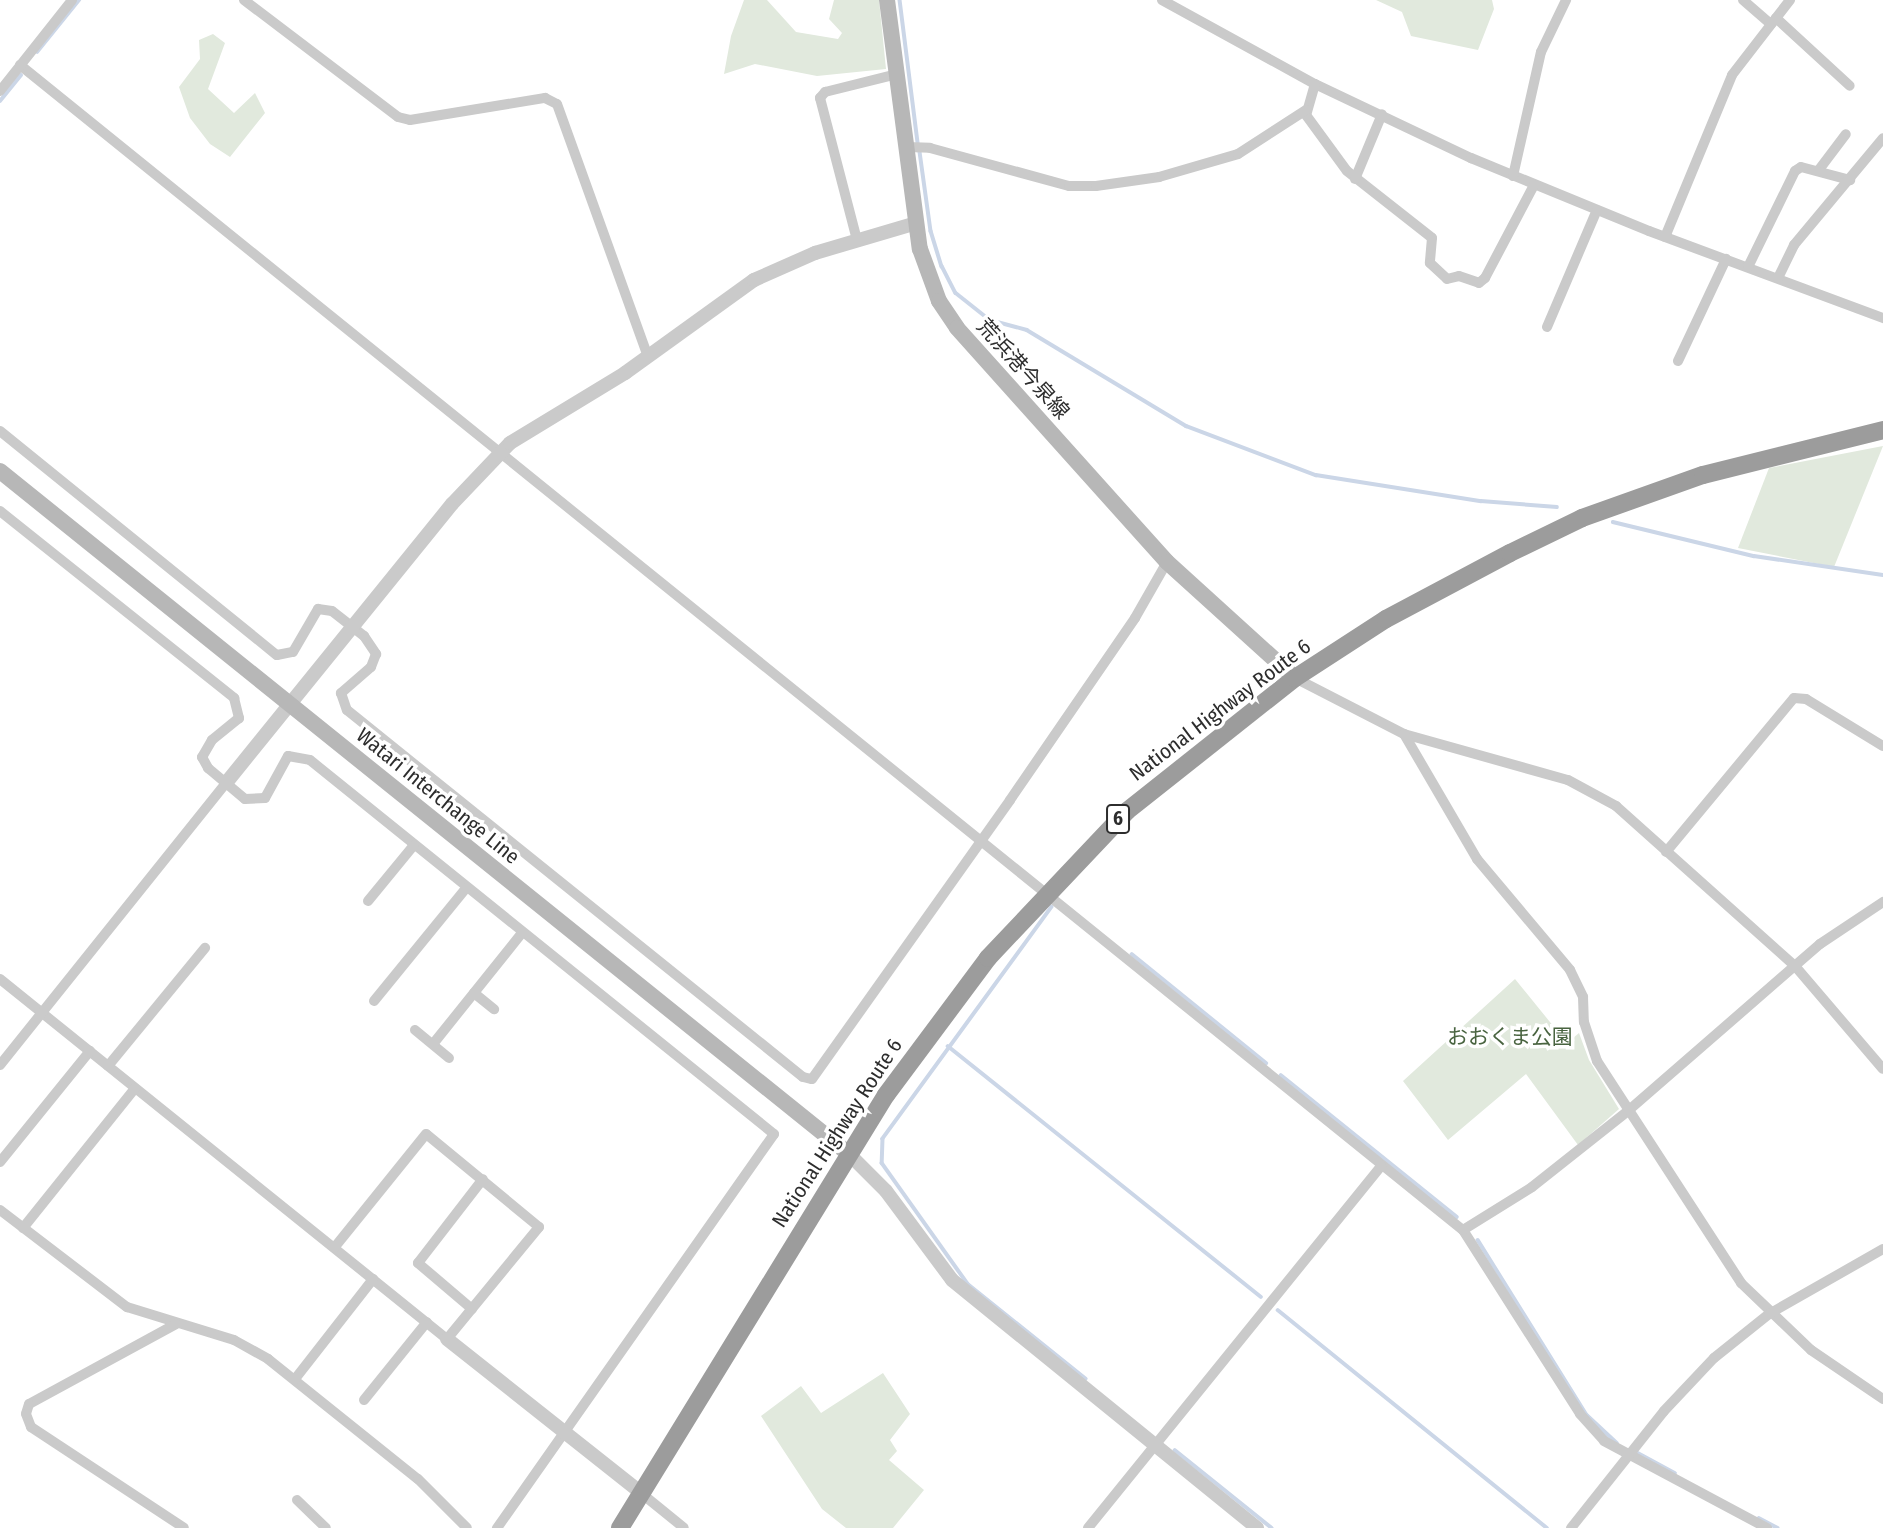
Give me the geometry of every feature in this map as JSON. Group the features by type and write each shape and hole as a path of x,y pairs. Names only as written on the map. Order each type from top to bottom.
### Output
{"highway":[{"name":"National Highway Route 6","path":"620,1528 849,1154 940,1021 1046,892 1137,802 1295,678 1440,588 1582,519 1703,475 1883,430"}],"main road":[{"name":"荒浜港今泉線","path":"887,0 916,223 928,277 953,321 1167,562 1295,678"},
{"name":"Watari Interchange Line","path":"0,471 849,1154"}],"street":[{"path":"0,91 72,0"},
{"path":"244,0 398,117 410,120 545,98 557,104 648,357"},
{"path":"1162,0 1315,84 1513,176 1665,237 1883,318"},
{"path":"1513,176 1541,51 1566,0"},
{"path":"1743,0 1774,21 1850,86"},
{"path":"1665,237 1732,75 1790,0"},
{"path":"20,65 1463,1230 1580,1414 1604,1441 1628,1457 1767,1528"},
{"path":"858,240 820,99 825,92 897,74"},
{"path":"907,147 930,148 1069,186 1096,186 1159,177 1238,153 1306,110 1315,84"},
{"path":"1306,110 1355,179 1432,238 1429,257 1433,269 1447,279 1459,276 1479,283 1491,272 1534,185"},
{"path":"1355,179 1382,114"},
{"path":"1818,171 1846,134"},
{"path":"1778,278 1794,245 1883,138"},
{"path":"1748,267 1789,177 1801,167 1850,180"},
{"path":"1548,327 1597,210"},
{"path":"0,1065 353,627 499,453 648,357 754,280 858,240 916,223"},
{"path":"1678,361 1726,259"},
{"path":"0,431 278,655 293,652 318,609 332,611 368,639 376,654 370,667 341,693 346,710 803,1077 817,1075 1135,618 1167,562"},
{"path":"0,511 234,698 239,718 212,740 202,757 245,799 261,800 270,792 288,756 302,755 774,1134 497,1528"},
{"path":"1295,678 1404,734 1568,780 1616,806 1796,966 1883,1069"},
{"path":"1666,852 1794,698 1807,699 1883,746"},
{"path":"1404,734 1469,848 1570,970 1583,998 1589,1044 1741,1283 1769,1314 1883,1399"},
{"path":"368,901 414,845"},
{"path":"374,1002 466,888"},
{"path":"1463,1230 1532,1187 1629,1110 1831,936 1883,902"},
{"path":"433,1045 522,933"},
{"path":"107,1066 205,948"},
{"path":"0,979 684,1528"},
{"path":"474,993 494,1009"},
{"path":"415,1030 449,1058"},
{"path":"0,1162 90,1051"},
{"path":"23,1228 135,1088"},
{"path":"334,1248 426,1133 539,1227 447,1339"},
{"path":"849,1154 886,1191 952,1280 1258,1528"},
{"path":"1088,1528 1381,1166"},
{"path":"472,1309 418,1263 483,1180"},
{"path":"0,1210 127,1307 234,1340 295,1379 418,1479 467,1528"},
{"path":"1570,1528 1714,1358 1769,1314 1883,1249"},
{"path":"295,1379 373,1279"},
{"path":"364,1400 427,1322"},
{"path":"176,1324 29,1404 26,1413 31,1427 184,1528"},
{"path":"297,1500 326,1528"}],"green space":[{"path":"744,0 767,0 796,32 838,39 842,33 829,19 834,0 879,0 886,69 817,76 755,64 724,74 731,36"},
{"path":"1376,0 1492,0 1494,9 1478,50 1411,36 1402,12"},
{"path":"213,34 225,43 208,89 234,113 255,93 265,113 230,157 210,144 190,118 179,87 200,59 199,40"},
{"path":"1883,446 1834,567 1738,548 1769,468"},
{"name":"おおくま公園","path":"1515,979 1567,1043 1579,1033 1589,1060 1619,1109 1578,1145 1526,1074 1448,1140 1403,1081"},
{"path":"883,1373 910,1414 890,1440 897,1451 889,1460 924,1490 893,1528 846,1528 822,1509 761,1416 801,1386 821,1413"}],"waterway":[{"path":"37,52 79,0"},
{"path":"900,0 918,143"},
{"path":"0,101 21,75"},
{"path":"920,152 931,231 942,266 956,293 990,320 1027,330 1186,426 1316,475 1481,501 1557,507"},
{"path":"1613,522 1754,556 1883,575"},
{"path":"1052,907 883,1139 882,1163 968,1284 1086,1379"},
{"path":"1132,954 1266,1063"},
{"path":"948,1046 1261,1297"},
{"path":"1281,1075 1457,1217"},
{"path":"1478,1240 1587,1415 1617,1443"},
{"path":"1278,1310 1547,1528"},
{"path":"1175,1450 1272,1528"},
{"path":"1638,1453 1675,1473"},
{"path":"1759,1518 1778,1528"}]}
